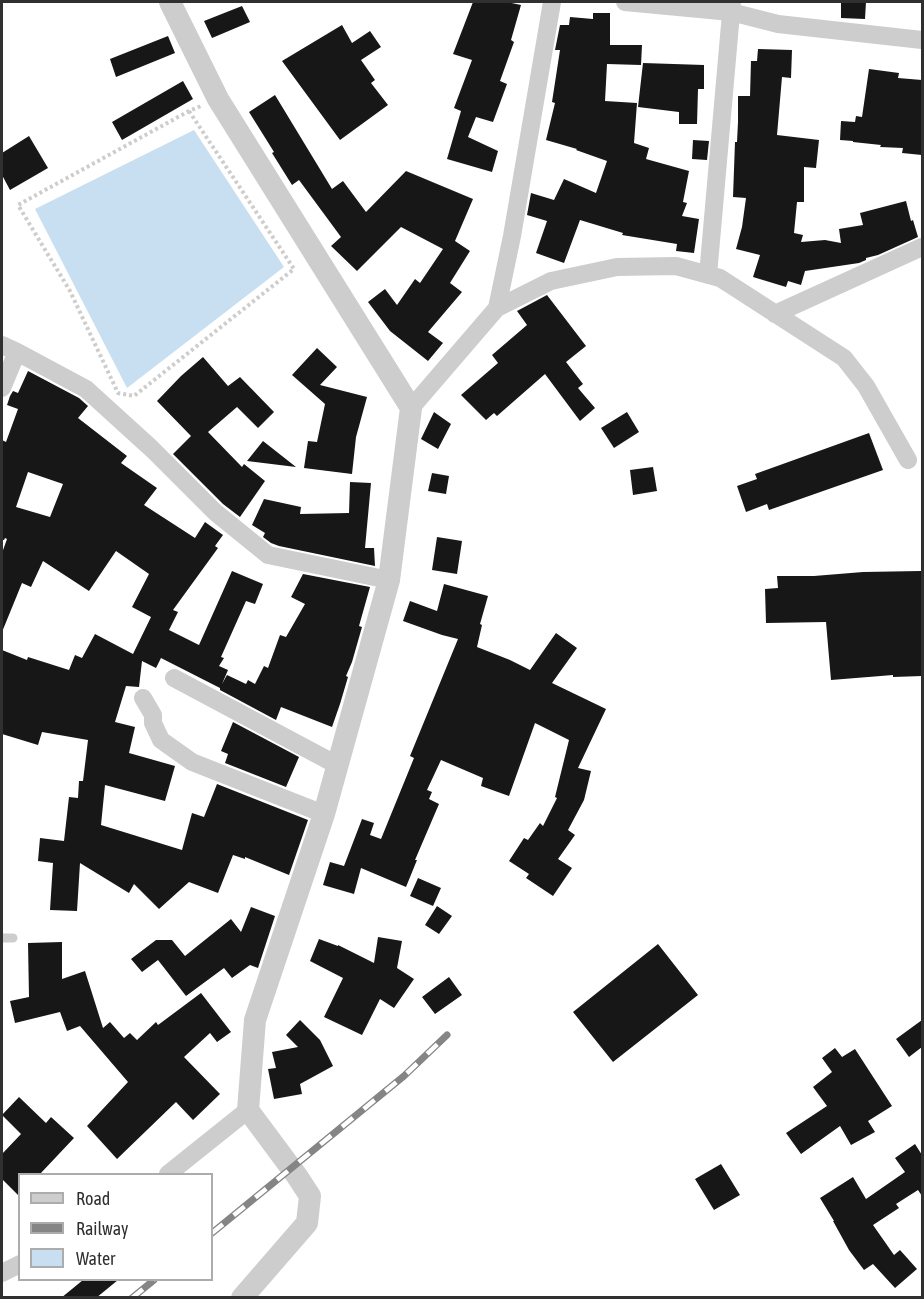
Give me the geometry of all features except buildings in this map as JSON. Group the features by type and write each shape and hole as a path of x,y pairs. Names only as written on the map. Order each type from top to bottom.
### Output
{"street":[{"path":"170,2 218,99 411,408"},
{"path":"497,308 512,236 552,2"},
{"path":"625,2 732,7 778,24 922,40"},
{"path":"708,274 732,7"},
{"path":"775,314 922,247"},
{"path":"242,1298 307,1223 310,1196 248,1110 255,1020 324,814 388,580 411,408 497,308 551,281 617,267 676,266 720,278 844,358 866,386 909,460"},
{"path":"2,388 9,348 86,389 152,449 215,512 268,555 388,580"},
{"path":"174,678 337,765"},
{"path":"143,698 153,715 153,723 160,740 192,762 324,814"},
{"path":"169,1173 248,1110"}],"lane":[{"path":"2,938 13,938"}],"path":[{"path":"189,111 294,269 134,396 118,393 69,291 18,206 189,111 218,99"}],"water":[{"path":"194,130 284,267 127,388 35,209"}],"railway":[{"path":"213,1232 404,1076 447,1035"},
{"path":"132,1298 153,1281"}]}
